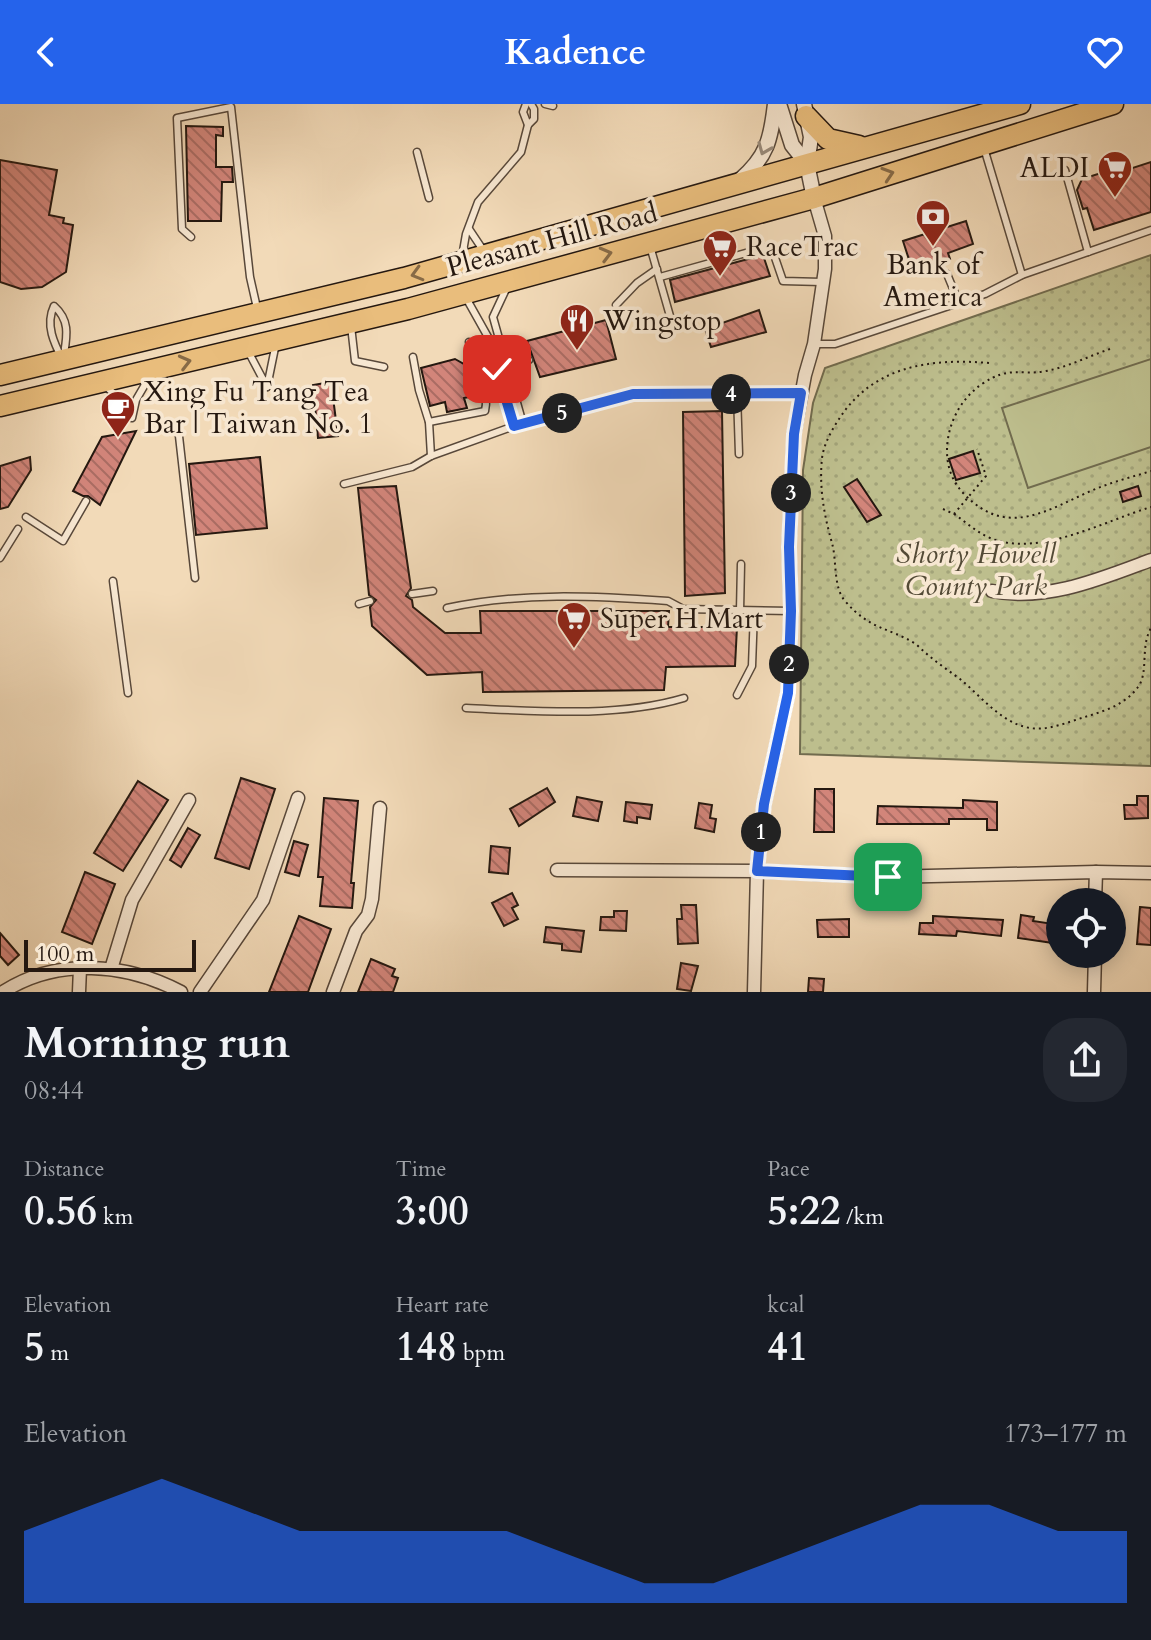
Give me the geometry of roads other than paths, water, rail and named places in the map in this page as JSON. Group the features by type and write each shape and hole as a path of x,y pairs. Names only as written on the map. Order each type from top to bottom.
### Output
{"highway":[{"name":"Pleasant Hill Road","path":"0,375 260,314 462,262 1020,104"},
{"name":"Pleasant Hill Road","path":"0,406 351,322 814,198 1113,104"},
{"path":"805,110 828,139 867,147"}],"street":[{"path":"777,104 792,145 807,164"},
{"path":"735,185 764,155 777,104"},
{"path":"754,992 757,871 764,804 788,693 794,434 814,344 825,236 807,164 811,137 805,110"},
{"path":"992,591 1037,595 1072,587 1151,560"},
{"path":"200,992 263,900 298,798"},
{"path":"111,969 132,900 189,800"},
{"path":"333,992 356,931 368,915 380,808"},
{"path":"557,870 757,871 888,877 1151,873"},
{"path":"1095,888 1096,872"},
{"path":"3,992 18,982 65,968 80,968 111,969 155,978 181,992"},
{"path":"79,992 80,968"},
{"path":"1094,992 1095,968"}],"lane":[{"path":"462,262 478,202 521,152 528,125 534,119 529,104"},
{"path":"545,104 553,106"},
{"path":"191,237 182,229 177,118 231,107 250,277 260,314"},
{"path":"983,144 1022,275"},
{"path":"417,152 429,198"},
{"path":"1065,170 1088,252"},
{"path":"469,229 486,255"},
{"path":"814,344 835,344 959,303 1022,275 1151,230"},
{"path":"649,242 670,316"},
{"path":"660,277 771,246 783,281 822,282"},
{"path":"616,305 637,283 657,269"},
{"path":"947,274 959,303"},
{"path":"510,280 493,317 523,424"},
{"path":"463,293 488,337 514,426"},
{"path":"54,306 63,314 68,335 63,361 53,339 49,316 54,306"},
{"path":"351,322 355,361 384,367"},
{"path":"245,348 267,387 277,340"},
{"path":"429,422 485,411 487,403 481,373 469,342"},
{"path":"413,357 429,422 431,456"},
{"path":"481,373 529,360"},
{"path":"100,383 126,403 132,418 141,388 155,369"},
{"path":"344,484 412,467 431,456 514,426 633,394 801,393"},
{"path":"737,394 739,454"},
{"path":"179,436 195,578"},
{"path":"26,517 63,541 86,501"},
{"path":"0,558 18,529"},
{"path":"740,611 741,564"},
{"path":"113,581 128,693"},
{"path":"412,594 433,591"},
{"path":"447,608 480,601 544,597 668,601 683,609 791,611"},
{"path":"359,604 370,601"},
{"path":"737,695 752,666 754,611"},
{"path":"466,708 615,710 660,706 684,698"}],"place":[{"name":"ALDI","path":"1115,199"},
{"name":"Bank of America","path":"933,248"},
{"name":"RaceTrac","path":"720,278"},
{"name":"Wingstop","path":"577,352"},
{"name":"Xing Fu Tang Tea Bar | Taiwan No. 1","path":"118,439"},
{"name":"Super H Mart","path":"574,650"}],"park label":[{"name":"Shorty Howell County Park","path":"976,570"}]}
